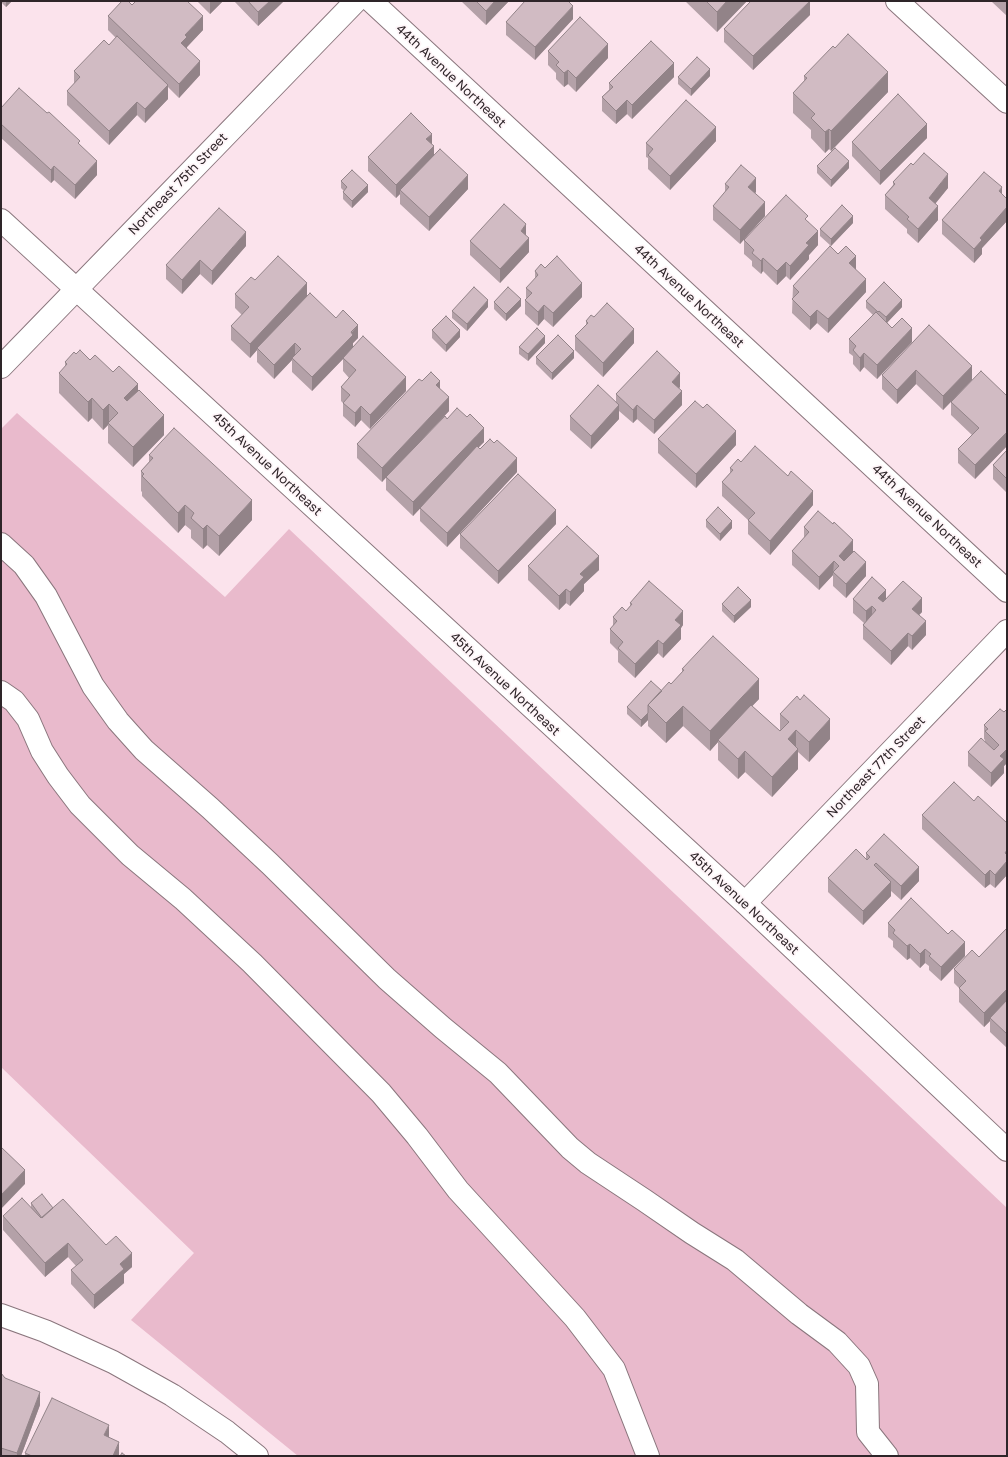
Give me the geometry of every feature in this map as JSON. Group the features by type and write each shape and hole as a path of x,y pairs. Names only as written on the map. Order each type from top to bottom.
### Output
{"street":[{"name":"Northeast 75th Street","path":"1,366 356,1"},
{"name":"44th Avenue Northeast","path":"371,1 1007,591"},
{"path":"897,1 1007,102"},
{"name":"45th Avenue Northeast","path":"1,220 745,903 1007,1150"},
{"path":"1,544 24,565 46,596 94,686 118,721 144,750 265,859 386,979 498,1073 570,1148 588,1163 735,1260 799,1314 837,1342 858,1366 867,1384 868,1432 887,1456"},
{"name":"Northeast 77th Street","path":"745,903 1007,631"},
{"path":"1,692 14,701 28,719 42,751 58,776 80,805 130,855 183,899 252,963 382,1093 458,1190 575,1318 614,1369 648,1456"},
{"path":"1,1315 45,1331 113,1362 172,1395 227,1432 257,1456"}],"shaded area":[{"path":"17,413 225,597 289,529 1007,1208 1007,1456 298,1456 131,1320 194,1253 1,1067 1,429"}],"building":[{"path":"122,1 128,1 132,5 136,1 187,1 203,16 185,35 187,37 181,43 200,61 179,84 108,16"},
{"path":"248,1 270,1 258,12"},
{"path":"476,1 495,1 486,11"},
{"path":"525,1 568,1 573,6 535,47 506,22"},
{"path":"706,1 727,1 717,12"},
{"path":"751,1 810,1 753,56 724,29"},
{"path":"580,17 608,44 576,78 568,70 564,73 556,65 559,62 548,51"},
{"path":"848,34 888,72 831,131 829,129 825,132 811,118 815,114 793,93 807,78 804,76 833,46 835,48"},
{"path":"117,36 168,85 145,109 137,102 109,131 67,91 80,77 74,71 104,40 109,45"},
{"path":"651,41 674,63 632,105 627,100 616,111 602,97 613,87 609,83"},
{"path":"697,57 710,69 691,89 678,77"},
{"path":"19,88 47,113 49,112 80,141 78,143 97,161 75,185 54,166 51,170 1,124 1,108"},
{"path":"898,94 927,124 880,171 852,142"},
{"path":"686,100 716,127 670,176 648,155 653,149 646,143"},
{"path":"411,113 432,134 426,139 434,146 396,185 368,157"},
{"path":"835,148 849,161 831,180 817,166"},
{"path":"440,149 468,175 429,217 400,190"},
{"path":"924,153 948,174 929,198 938,206 918,229 907,219 909,217 885,195 895,184 893,182 911,163 913,165"},
{"path":"741,165 756,178 748,187 765,202 740,230 713,206 729,187 725,184"},
{"path":"352,170 368,185 352,201 343,192 347,187 341,181"},
{"path":"984,172 1002,187 999,191 1007,199 1007,207 980,238 982,240 974,249 942,220"},
{"path":"786,195 808,216 805,219 818,231 806,243 809,245 790,266 786,262 777,271 763,258 761,261 752,253 754,250 744,240"},
{"path":"504,204 526,224 521,231 529,238 500,269 470,241"},
{"path":"842,205 853,216 831,239 820,229"},
{"path":"219,208 246,232 212,271 200,260 182,280 166,265"},
{"path":"830,246 838,254 846,246 856,256 849,263 866,279 828,319 817,310 810,317 792,299 799,292 793,286"},
{"path":"278,256 307,283 250,344 231,326 249,307 235,294 251,277 255,280"},
{"path":"557,256 582,283 553,313 544,305 538,312 525,300 532,293 526,288 538,275 535,271 541,264 545,268"},
{"path":"884,282 902,300 886,317 866,301"},
{"path":"474,287 488,300 467,324 452,311"},
{"path":"508,287 521,299 506,314 494,302"},
{"path":"310,293 336,318 343,310 358,325 351,332 353,335 312,377 292,358 301,349 295,343 274,365 257,348"},
{"path":"607,303 634,329 603,363 575,336 588,323 586,321 591,315 594,317"},
{"path":"876,312 892,328 902,318 912,328 877,365 864,353 860,358 853,350 856,346 849,339"},
{"path":"446,316 460,330 446,345 432,330"},
{"path":"929,325 972,366 943,396 916,370 897,390 882,375"},
{"path":"537,328 545,336 528,354 519,347"},
{"path":"558,335 574,351 552,373 536,357"},
{"path":"363,336 406,377 370,415 361,406 355,413 343,403 350,395 341,387 356,370 343,358"},
{"path":"80,350 90,360 95,355 113,372 119,366 138,384 124,398 127,401 139,390 164,415 133,447 108,423 118,413 109,404 103,410 92,398 88,402 59,373 67,364 65,362 74,352 76,354"},
{"path":"657,351 680,373 672,382 682,391 654,420 637,405 633,410 616,394"},
{"path":"981,371 1007,396 1007,432 975,465 958,449 979,428 951,402"},
{"path":"431,372 440,381 436,385 449,397 382,468 357,444 419,379 422,381"},
{"path":"598,385 619,405 591,436 570,416"},
{"path":"695,401 703,408 707,404 736,431 696,474 658,439"},
{"path":"457,408 467,417 470,414 484,428 413,502 386,477 445,416 447,419"},
{"path":"174,428 252,500 219,536 207,525 203,529 191,518 194,513 185,505 178,513 142,476 144,474 141,471 153,458 149,455"},
{"path":"490,439 494,443 497,440 517,458 447,533 420,508 477,446 480,449"},
{"path":"755,446 788,476 791,471 813,491 770,541 748,520 755,513 722,482 733,470 730,468 738,459 741,462"},
{"path":"1007,450 1007,479 993,465"},
{"path":"518,474 556,510 498,571 460,534"},
{"path":"718,507 732,521 720,534 706,520"},
{"path":"818,511 833,524 834,522 853,540 839,556 844,561 854,551 866,562 846,584 833,572 839,566 834,561 819,577 792,551 809,532 804,527"},
{"path":"567,526 599,556 580,574 584,577 570,592 566,589 559,596 528,566"},
{"path":"872,577 886,590 878,598 883,602 903,581 922,598 912,609 926,621 912,636 908,633 891,651 863,625 876,610 872,606 866,611 853,599"},
{"path":"649,581 683,611 675,620 681,625 663,644 658,640 635,664 618,648 623,642 610,629 617,621 613,617 622,607 626,611 632,604 630,603"},
{"path":"738,587 751,600 734,616 722,604"},
{"path":"713,636 759,679 710,731 683,706 666,723 648,705 669,682 671,684 684,670 682,669"},
{"path":"651,681 662,691 648,705 648,713 641,720 627,707"},
{"path":"804,695 830,719 809,742 796,730 788,739 798,749 772,777 745,751 738,759 718,740 751,705 780,731 789,722 780,714 797,696 800,700"},
{"path":"1000,709 1004,712 1007,709 1007,751 1006,750 1000,756 1004,759 991,773 968,752 981,738 994,750 999,745 985,731 988,729 984,725"},
{"path":"954,782 974,801 978,796 1007,823 1007,850 1005,853 1007,855 1007,861 995,875 990,870 985,875 922,815"},
{"path":"884,834 919,867 901,886 876,863 874,865 891,882 863,911 828,878 856,849 867,860 870,857 866,853"},
{"path":"911,898 948,934 952,930 965,942 941,967 929,956 931,954 925,949 920,954 910,944 907,946 893,933 895,930 888,923"},
{"path":"1007,928 1007,989 984,1013 959,988 966,981 954,969 972,950 979,957"},
{"path":"1007,1000 1007,1034 990,1018"},
{"path":"1,1147 25,1170 1,1195"},
{"path":"42,1194 53,1208 42,1218 31,1203"},
{"path":"22,1198 41,1218 63,1199 106,1245 116,1236 132,1253 120,1264 124,1269 94,1295 71,1270 83,1260 68,1243 45,1263 3,1216"},
{"path":"1,1373 5,1378 40,1392 17,1453 1,1448"},
{"path":"52,1398 109,1425 104,1435 119,1442 113,1456 32,1456 25,1453"}]}
